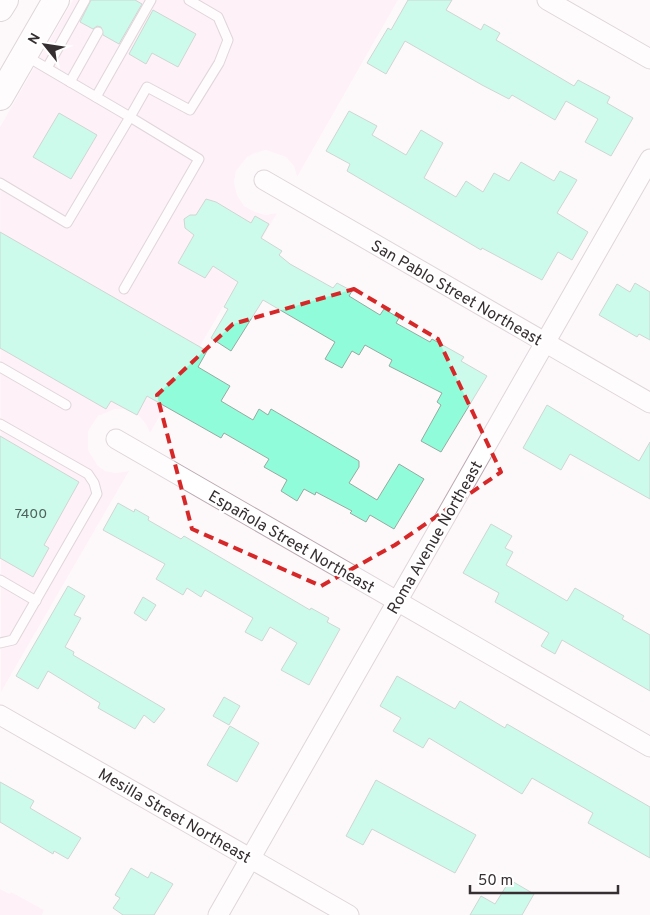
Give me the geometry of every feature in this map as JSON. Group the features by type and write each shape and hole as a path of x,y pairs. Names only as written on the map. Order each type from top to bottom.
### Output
{"main road":[{"path":"0,8 5,0"},
{"path":"0,97 16,64 56,0"}],"street":[{"path":"547,0 650,59"},
{"name":"Roma Avenue Northeast","path":"218,915 252,859 650,159"},
{"name":"San Pablo Street Northeast","path":"264,180 650,403"},
{"name":"Española Street Northeast","path":"116,439 650,747"},
{"name":"Mesilla Street Northeast","path":"0,715 349,915"}],"lane":[{"path":"46,68 85,0"},
{"path":"96,97 151,0"},
{"path":"0,183 67,223 147,87 190,110 218,63 228,40 218,17 189,0"},
{"path":"70,82 98,32"},
{"path":"16,64 46,68 199,159 124,289"},
{"path":"0,367 66,405"},
{"path":"0,424 88,474 94,482 97,494 13,640 0,643"},
{"path":"0,580 36,601"}],"highlighted area":[{"path":"354,289 438,339 501,472 395,545 321,586 192,529 157,395 233,324"}],"shaded area":[{"path":"73,0 398,0 297,177 294,166 286,157 266,150 247,157 236,171 234,182 237,195 244,206 266,215 277,213 150,433 146,424 139,416 125,409 115,409 98,416 88,431 88,450 98,466 105,471 116,473 129,471 1,692 0,127"},
{"path":"0,889 10,894 11,892 44,910 42,915 0,915"}],"building":[{"path":"91,0 135,0 142,4 119,44 103,35 101,27 97,26 93,29 80,22"},
{"path":"408,0 452,0 446,10 481,30 484,24 500,33 496,40 574,86 578,80 610,97 607,103 633,118 611,156 585,142 598,119 566,101 555,120 512,95 509,99 482,85 405,41 386,74 367,63 388,28 391,30"},
{"path":"153,10 196,34 178,67 152,53 146,64 129,54"},
{"path":"349,111 377,126 372,135 406,155 421,130 443,143 424,178 456,197 466,181 483,192 494,173 509,181 521,162 554,181 560,171 577,180 557,213 588,232 572,260 558,252 542,280 482,248 481,250 347,171 350,164 326,151"},
{"path":"59,113 97,135 71,179 33,157"},
{"path":"206,199 216,202 251,223 255,216 269,224 261,238 282,251 279,255 290,264 333,288 337,283 352,291 349,296 380,315 384,309 399,318 396,323 430,342 432,339 464,357 461,361 487,376 441,452 421,441 441,405 437,402 442,393 389,366 392,360 365,345 359,355 352,351 342,368 325,359 335,342 263,300 231,351 211,338 228,309 224,307 238,282 213,266 205,278 178,263 194,235 185,228 184,219 190,215 196,215"},
{"path":"0,232 207,351 198,367 230,386 221,401 253,420 259,409 268,415 271,409 359,461 359,467 349,483 377,500 399,464 424,479 394,529 370,515 366,522 350,513 352,511 316,492 315,495 304,489 297,501 281,491 287,480 264,467 269,459 224,433 221,438 147,396 137,415 111,401 106,409 0,348"},
{"path":"635,283 650,292 650,340 639,334 637,337 599,315 617,284 630,292"},
{"path":"547,405 639,461 650,442 650,499 570,454 561,470 523,448"},
{"path":"0,436 79,482 44,545 49,548 33,577 0,558"},
{"path":"118,503 134,512 135,509 149,517 148,520 181,539 184,536 310,610 311,608 329,618 327,622 340,629 309,685 281,670 297,643 270,627 262,641 245,632 253,618 205,590 201,597 187,588 183,595 156,579 165,564 103,530"},
{"path":"491,524 512,536 505,548 513,552 506,565 567,601 575,588 624,616 622,619 650,635 650,691 562,640 555,654 541,646 549,633 495,602 499,593 463,573"},
{"path":"68,586 85,596 74,615 81,618 65,647 74,652 73,655 165,709 154,723 144,715 135,729 98,708 100,703 48,671 38,689 16,676"},
{"path":"143,597 156,605 146,621 134,613"},
{"path":"397,676 455,709 460,701 505,728 507,724 650,807 650,858 588,823 593,813 532,778 522,794 429,738 423,748 393,731 401,718 380,706"},
{"path":"224,697 240,706 229,725 213,716"},
{"path":"230,726 259,743 237,782 207,765"},
{"path":"376,780 476,835 455,873 372,829 363,845 346,836"},
{"path":"0,782 34,801 30,808 81,838 68,859 54,851 53,854 0,822"},
{"path":"131,868 148,878 151,872 173,884 154,915 123,915 113,908 120,898 115,895"},
{"path":"510,880 534,894 522,915 470,915 481,896 495,904"}]}
